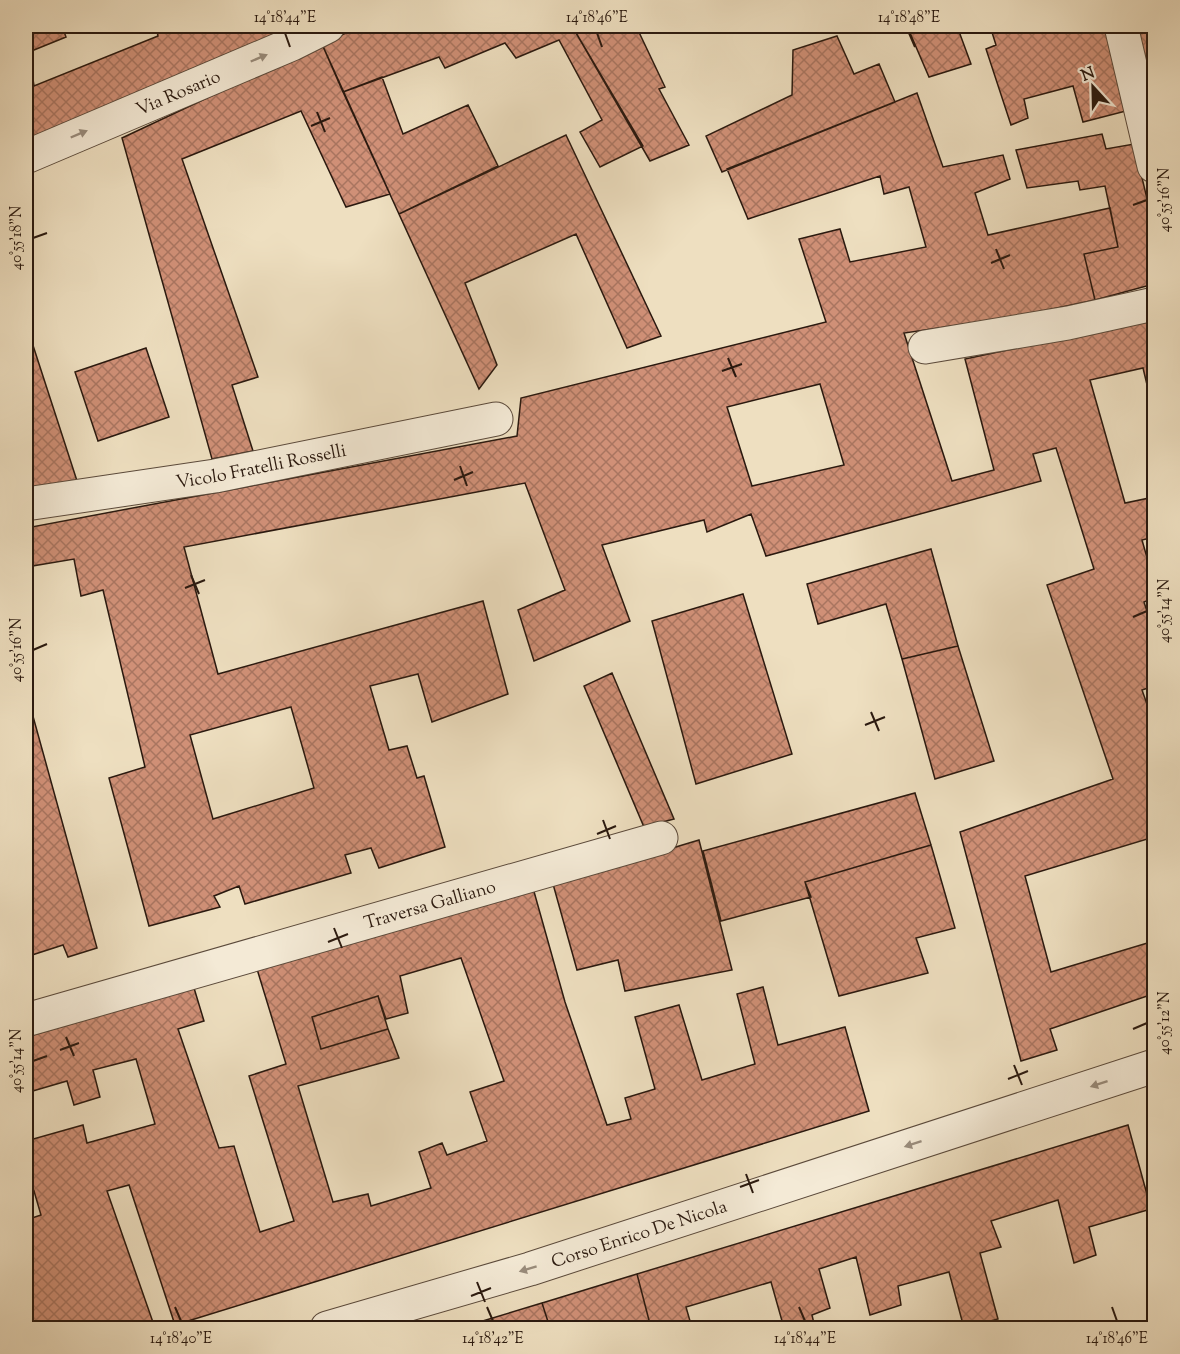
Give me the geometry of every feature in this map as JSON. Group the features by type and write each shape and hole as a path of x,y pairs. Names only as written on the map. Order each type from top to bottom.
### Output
{"street":[{"name":"Via Rosario","path":"26,157 292,44 328,26"},
{"path":"1121,26 1148,106 1155,166"},
{"path":"925,347 1068,323 1155,304"},
{"name":"Vicolo Fratelli Rosselli","path":"26,504 215,476 496,419"},
{"name":"Traversa Galliano","path":"26,1020 661,838"},
{"name":"Corso Enrico De Nicola","path":"327,1329 541,1265 1155,1066"}],"building":[{"path":"62,26 66,37 29,52 34,86 158,36 156,26 188,26 190,29 198,26 301,26 26,142 26,27"},
{"path":"361,26 572,26 643,146 600,167 580,132 602,120 559,40 516,58 505,43 445,68 439,57 343,92 322,44"},
{"path":"572,26 636,26 665,87 659,89 689,145 650,161"},
{"path":"907,26 957,26 971,64 929,77"},
{"path":"990,26 1105,26 1126,111 1083,122 1073,86 1024,99 1028,118 1011,125 986,49 996,45"},
{"path":"1137,26 1154,26 1154,77 1148,72"},
{"path":"837,36 854,74 879,64 895,102 722,172 706,136 792,95 793,50"},
{"path":"322,44 390,194 346,207 301,111 182,159 258,377 232,385 253,451 212,459 122,138"},
{"path":"382,77 403,134 468,105 498,166 399,214 343,92"},
{"path":"917,93 943,167 1003,155 1010,179 975,193 988,235 1110,208 1118,247 1084,254 1095,300 1019,316 904,333 952,481 994,470 965,359 1154,319 1154,414 1143,368 1090,380 1125,503 1154,497 1154,537 1142,540 1154,582 1154,598 1144,602 1154,633 1154,686 1142,690 1154,724 1154,837 1025,876 1051,972 1154,941 1154,999 1153,994 1050,1029 1057,1050 1021,1061 960,832 1113,779 1047,585 1094,569 1056,448 1033,454 1041,481 766,556 751,514 707,532 704,520 602,545 630,621 534,661 518,610 565,590 525,483 184,547 218,674 483,601 508,694 432,722 418,674 370,686 389,750 407,746 417,778 424,776 445,847 379,868 371,848 345,855 351,873 245,904 239,886 214,896 220,907 149,926 109,778 145,767 103,590 81,596 74,559 26,567 26,528 517,436 521,398 826,322 799,239 840,229 850,262 926,247 909,187 884,194 880,176 748,219 727,169","holes":["820,384 844,465 752,486 727,407","291,707 314,788 213,819 190,735"]},
{"path":"1102,134 1106,149 1134,144 1154,228 1154,284 1095,300 1084,254 1118,247 1105,186 1080,190 1078,181 1027,188 1016,150"},
{"path":"566,135 661,336 627,348 576,234 465,283 497,365 479,389 399,214"},
{"path":"28,330 78,484 26,492 26,331"},
{"path":"146,348 169,417 98,441 75,372"},
{"path":"931,549 958,646 902,659 886,604 818,624 807,584"},
{"path":"743,594 792,754 696,784 652,621"},
{"path":"958,646 994,761 935,779 902,659"},
{"path":"612,673 674,819 644,827 584,686"},
{"path":"26,691 97,948 68,957 63,945 32,955 28,943 26,944"},
{"path":"915,793 931,845 805,882 811,897 721,921 703,851"},
{"path":"699,840 732,970 625,991 618,960 577,970 553,884"},
{"path":"931,845 955,928 916,938 928,973 839,996 805,882"},
{"path":"533,888 565,1002 607,1125 631,1119 625,1098 655,1089 635,1017 679,1005 702,1080 755,1064 737,994 763,987 778,1045 845,1027 869,1111 175,1325 129,1185 107,1191 155,1328 26,1328 26,1220 41,1215 34,1191 26,1194 26,1141 83,1125 87,1143 155,1124 136,1059 93,1070 100,1097 74,1105 67,1081 26,1093 26,1037 194,988 204,1021 178,1029 219,1148 234,1146 260,1232 294,1221 249,1076 286,1064 257,969","holes":["461,958 504,1081 470,1092 487,1141 447,1155 442,1143 419,1152 431,1188 371,1206 368,1194 333,1202 298,1086 399,1058 388,1029 321,1049 312,1017 378,996 386,1019 408,1013 400,976"]},
{"path":"378,996 388,1029 321,1049 312,1017"},
{"path":"1128,1125 1151,1209 1089,1227 1096,1255 1074,1263 1058,1200 991,1221 1001,1247 980,1253 998,1319 964,1328 949,1272 898,1286 901,1305 870,1315 856,1257 819,1269 830,1308 812,1315 815,1328 784,1328 771,1282 686,1307 692,1328 651,1328 637,1274"},
{"path":"637,1274 651,1328 550,1328 542,1303"},
{"path":"542,1303 550,1328 478,1328 476,1323"}]}
